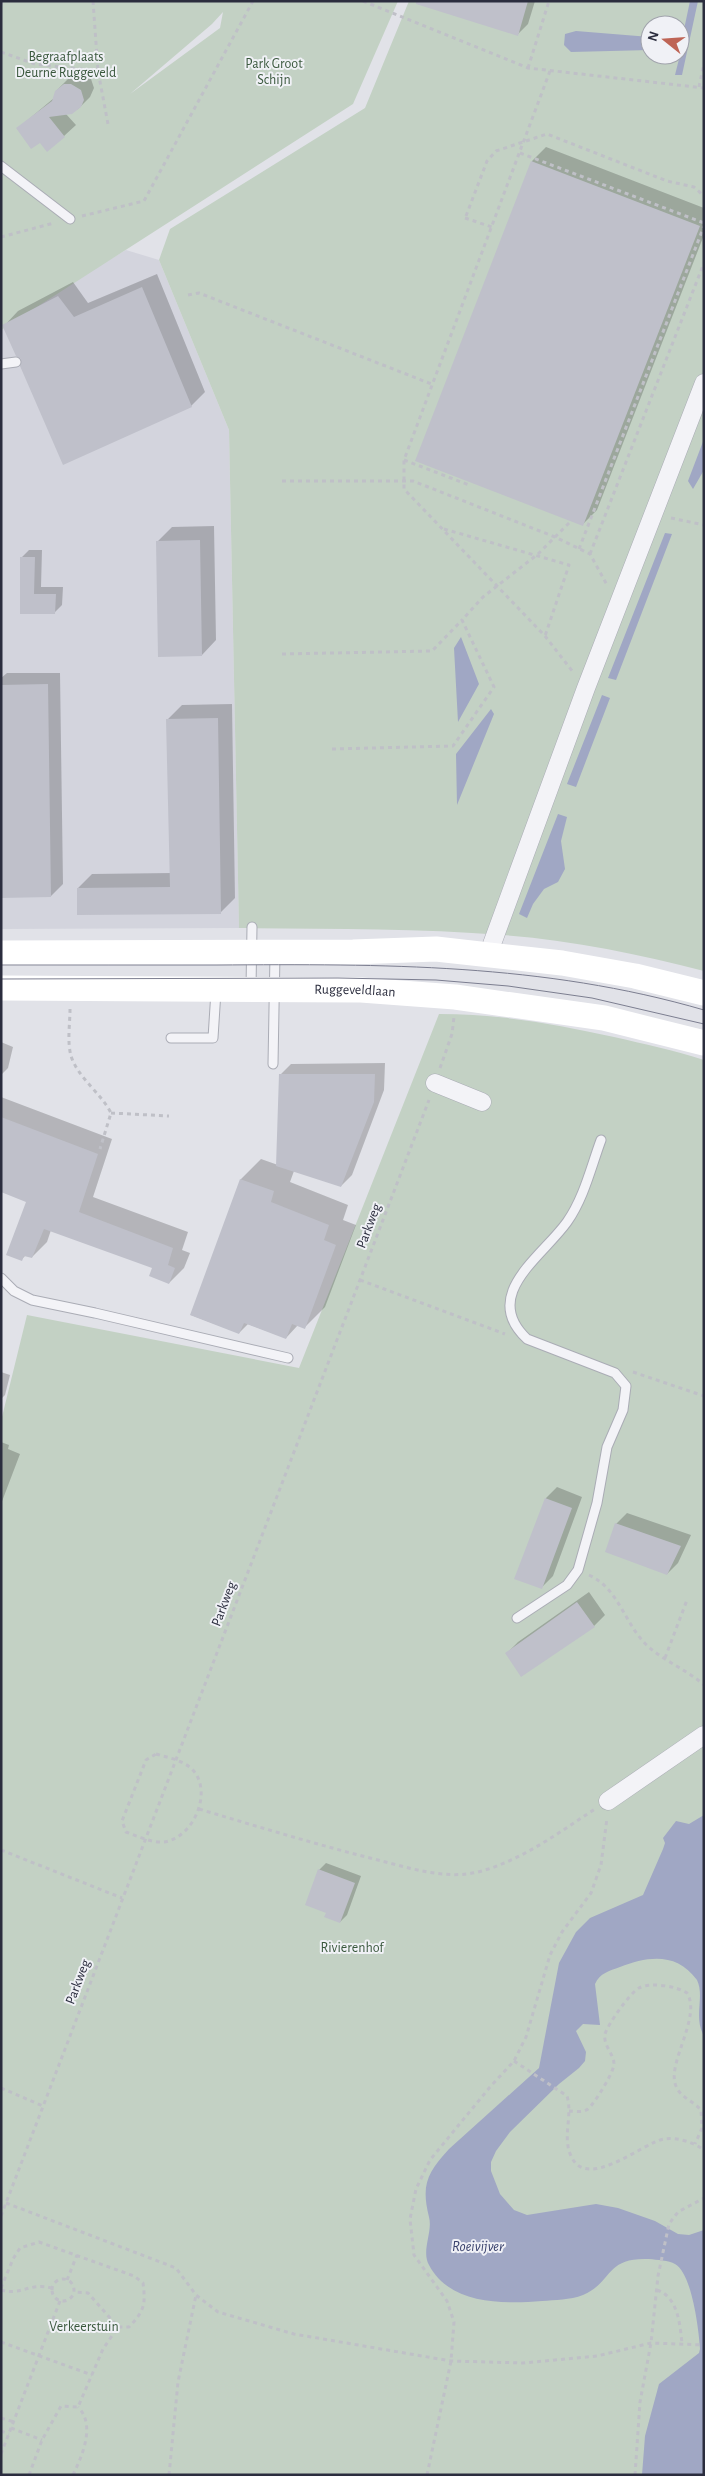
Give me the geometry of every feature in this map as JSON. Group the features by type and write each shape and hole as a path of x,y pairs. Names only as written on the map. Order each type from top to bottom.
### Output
{"street":[{"path":"492,944 586,688 704,383"},
{"path":"1,954 457,950 579,966 635,976 704,993"},
{"name":"Ruggeveldlaan","path":"1,988 262,991 361,990 455,997 604,1018 704,1043"},
{"path":"435,1083 482,1102"},
{"path":"608,1801 704,1735"}],"lane":[{"path":"1,166 70,219"},
{"path":"1,364 16,362"},
{"path":"252,927 264,953 262,991 272,1064"},
{"path":"262,991 264,953"},
{"path":"171,1038 213,1038 216,990"},
{"path":"517,1618 567,1585 578,1570 597,1503 607,1447 623,1410 626,1386 615,1373 528,1339 518,1330 510,1315 514,1288 535,1257 567,1222 584,1188 600,1140"},
{"path":"1,1278 14,1291 32,1300 288,1358"}],"path":[{"path":"1,5 2,1"},
{"path":"93,1 98,71 108,124"},
{"path":"144,201 253,1"},
{"path":"363,1 528,68 699,87 704,90"},
{"path":"528,68 549,1"},
{"path":"1,52 35,64 98,71"},
{"path":"699,87 704,63"},
{"path":"550,71 404,460 404,489 545,636 586,688"},
{"path":"492,227 466,217 487,161 496,151 547,134 666,180 694,188 704,196"},
{"path":"520,152 704,224 578,549"},
{"path":"590,554 704,263"},
{"path":"188,295 199,293 434,384"},
{"path":"404,460 469,485"},
{"path":"282,481 413,482 555,537 590,554 618,605"},
{"path":"653,514 704,525"},
{"path":"282,654 432,651 497,585 538,554 571,521"},
{"path":"443,528 538,554 569,565 545,636"},
{"path":"332,749 453,746 494,688 462,620"},
{"name":"Parkweg","path":"1,2216 435,1083 452,1034 455,997"},
{"path":"71,1006 71,1056 76,1067 107,1105 111,1114 100,1149"},
{"path":"111,1114 169,1116"},
{"path":"360,1280 505,1334 518,1330"},
{"path":"615,1373 630,1371 704,1396"},
{"path":"578,1570 599,1580 613,1594 641,1640 704,1685"},
{"path":"665,1658 687,1600"},
{"path":"156,1754 176,1760 192,1770 198,1778 200,1788 199,1809 185,1830 174,1839 162,1842 144,1839 126,1832 122,1821 146,1760 156,1754"},
{"path":"199,1809 336,1850 425,1872 452,1874 478,1872 511,1860 542,1844 608,1801"},
{"path":"427,2475 451,2361 454,2322 447,2300 414,2255 410,2219 416,2189 430,2160 514,2061 526,2037 550,1955 562,1932 591,1893 601,1865 608,1801"},
{"path":"1,1850 122,1898"},
{"path":"569,2111 580,2112 589,2108 611,2074 614,2062 605,2040 606,2033 611,2022 635,1991 650,1986 679,1989 687,1993 691,2005 674,2080 678,2090 695,2104 703,2118 702,2128 695,2144"},
{"path":"514,2061 564,2092 569,2101 567,2138 571,2156 577,2164 585,2168 613,2165 646,2145 664,2139 695,2144 704,2150"},
{"path":"1,2088 43,2106"},
{"path":"635,2475 640,2402 651,2343 658,2276 669,2224 678,2212 685,2210 704,2198"},
{"path":"6,2203 176,2268 196,2295 218,2312 294,2334 451,2361 523,2363 598,2356 651,2343 704,2345"},
{"path":"52,2288 39,2284 12,2293 1,2289 12,2259 20,2248 39,2242 134,2276 143,2283 146,2301 140,2314 129,2326 118,2327 103,2348 78,2407"},
{"path":"67,2280 77,2255"},
{"path":"67,2280 73,2284 74,2292 70,2300 60,2301 53,2295 52,2288 58,2281 67,2280"},
{"path":"656,2290 665,2293 674,2305 681,2330 682,2344"},
{"path":"74,2292 88,2293 118,2327"},
{"path":"169,2475 178,2382 196,2295"},
{"path":"1,2454 60,2301"},
{"path":"1,2342 92,2375"},
{"path":"29,2475 42,2440 61,2406 78,2407 84,2413 87,2439 84,2452 73,2475"},
{"path":"1,2418 14,2422"},
{"path":"11,2428 42,2440"},
{"path":"1,2432 9,2434"}],"shaded area":[{"path":"126,250 159,260 229,430 239,928 1,929 1,324"}],"green space":[{"name":"Park Groot Schijn","path":"1,1 398,1 353,104 1,330","holes":["223,12 220,28 130,94 212,24"]},
{"path":"409,1 704,1 704,971 604,949 528,937 404,930 239,928 229,430 159,260 170,229 365,108"},
{"name":"Rivierenhof","path":"439,1014 484,1016 549,1024 648,1045 704,1060 704,2475 1,2475 1,1421 27,1315 299,1368"}],"water":[{"path":"690,1 698,1 690,38 690,15 687,15"},
{"path":"576,31 640,36 640,50 571,52 564,45 565,34"},
{"path":"678,65 684,65 682,75 675,75"},
{"path":"704,439 704,470 693,489 688,481"},
{"path":"665,533 672,534 616,680 608,678"},
{"path":"461,637 479,684 458,722 454,648"},
{"path":"602,695 610,698 576,787 567,784"},
{"path":"491,709 494,714 457,805 456,754"},
{"path":"558,814 567,817 561,841 565,869 558,882 544,889 533,904 527,918 519,914"},
{"name":"Roeivijver","path":"704,1815 704,2036 699,2022 700,1993 697,1980 680,1965 662,1959 641,1960 605,1973 599,1977 595,1984 600,2025 583,2024 576,2031 586,2052 585,2061 510,2132 496,2151 491,2162 491,2171 500,2194 514,2210 527,2215 596,2204 618,2208 655,2221 678,2234 689,2235 704,2230 704,2475 642,2475 645,2436 659,2384 699,2353 700,2349 694,2303 681,2269 675,2264 663,2260 635,2259 617,2266 593,2290 578,2297 562,2300 511,2302 479,2299 464,2295 450,2288 438,2278 427,2260 430,2223 426,2188 435,2165 449,2149 539,2068 559,1963 576,1932 590,1918 643,1895 663,1849 665,1843 663,1838 676,1821 689,1824"}],"building":[{"path":"416,1 528,1 518,36 416,4"},
{"path":"64,84 71,84 81,90 84,100 81,107 72,114 49,117 65,137 47,152 40,143 31,149 16,128 52,101 55,91"},
{"path":"531,161 700,226 583,526 415,461"},
{"path":"142,287 192,407 63,465 20,366 21,359 16,356 2,325 58,296 74,317"},
{"path":"200,540 202,656 158,657 156,541"},
{"path":"20,557 35,557 34,594 56,594 55,614 20,614"},
{"path":"48,684 51,897 1,898 1,685"},
{"path":"218,718 221,914 77,915 77,888 170,887 166,719"},
{"path":"279,1074 375,1074 374,1102 341,1187 276,1166"},
{"path":"1,1117 98,1154 79,1212 173,1248 168,1265 175,1268 169,1284 149,1276 152,1268 44,1229 32,1258 24,1256 22,1261 6,1255 26,1202 1,1192"},
{"path":"240,1179 274,1191 271,1202 329,1225 324,1240 336,1245 305,1329 292,1324 286,1339 244,1323 239,1334 190,1315"},
{"path":"545,1498 572,1508 542,1589 514,1579"},
{"path":"615,1523 681,1546 667,1575 605,1552"},
{"path":"577,1602 595,1627 521,1677 505,1653"},
{"path":"318,1869 355,1883 340,1923 324,1917 326,1913 305,1905"}],"tram line":[{"path":"1,965 401,966 523,975 583,983 644,995 704,1010"},
{"path":"1,979 338,978 436,980 508,986 592,998 704,1024"}],"park label":[{"name":"Begraafplaats Deurne Ruggeveld","path":"66,66"},
{"name":"Verkeerstuin","path":"84,2327"}]}
